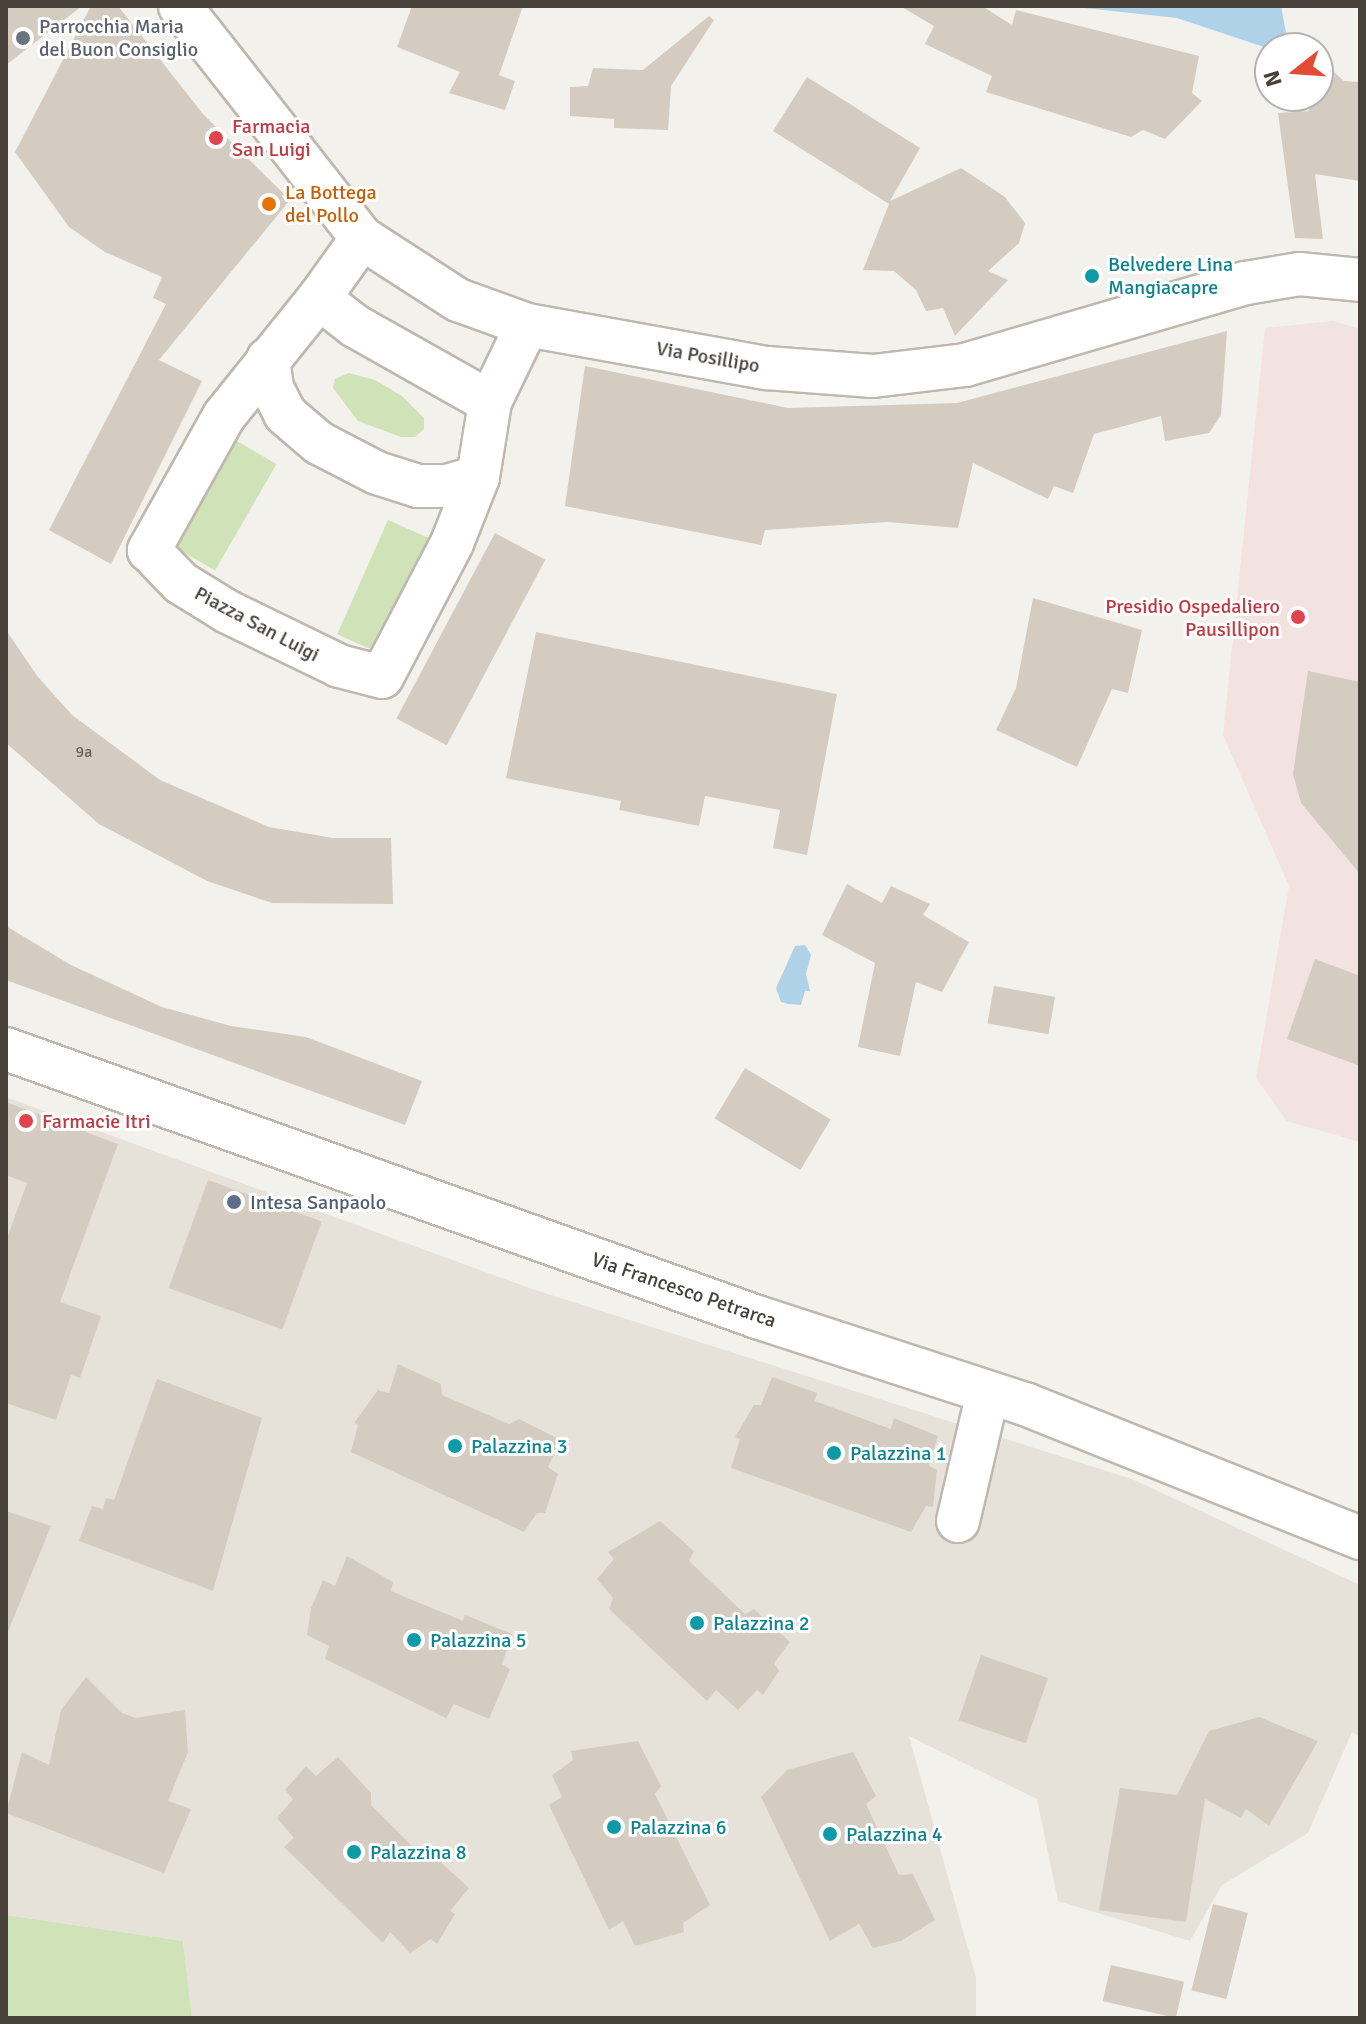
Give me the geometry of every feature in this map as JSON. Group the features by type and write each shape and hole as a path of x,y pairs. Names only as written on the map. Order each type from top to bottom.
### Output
{"street":[{"name":"Via Posillipo","path":"180,6 362,238 458,300 527,325 767,368 873,376 965,365 1246,283 1299,274 1360,280"},
{"name":"Piazza San Luigi","path":"362,238 319,298 224,416 149,550 181,583 228,612 339,666 382,677 418,615 478,477 490,402 527,325"},
{"path":"319,298 355,326 490,402"},
{"path":"268,359 272,388 285,414 319,443 377,473 418,486 447,486 478,477"},
{"name":"Via Francesco Petrarca","path":"6,1049 757,1317 988,1392 1360,1538"},
{"path":"958,1521 988,1392"}],"shaded area":[{"name":"Presidio Ospedaliero Pausillipon","path":"1333,321 1360,329 1360,1142 1287,1121 1256,1078 1289,886 1223,735 1265,328"},
{"path":"6,1097 532,1289 1132,1479 1360,1585 1360,1737 1352,1732 1308,1833 1222,1885 1190,1941 1058,1901 1037,1799 909,1736 976,1978 976,2018 192,2018 183,1941 6,1915"}],"green space":[{"path":"349,373 375,380 402,396 424,418 424,429 415,437 401,437 358,421 333,388 335,379"},
{"path":"235,440 277,464 215,571 174,547"},
{"path":"388,520 431,539 380,653 337,634"},
{"path":"6,1915 183,1941 192,2018 6,2018"}],"water":[{"path":"1066,6 1281,6 1286,32 1254,32 1254,44 1177,18"},
{"path":"805,945 811,955 806,974 810,991 805,991 801,1005 781,1002 776,988 795,946"}],"building":[{"name":"Parrocchia Maria del Buon Consiglio","path":"6,6 82,6 6,65"},
{"path":"91,6 118,6 203,114 290,200 159,360 202,381 111,564 49,530 166,304 153,298 162,277 105,252 69,227 15,152"},
{"path":"412,6 523,6 499,75 515,81 505,110 449,93 460,72 397,47"},
{"path":"900,6 982,6 1012,25 1016,10 1199,56 1192,93 1202,101 1165,139 1143,130 1131,137 986,92 992,76 925,44 934,26"},
{"path":"709,16 714,20 671,86 668,130 614,128 614,119 570,116 570,87 588,86 593,68 643,70"},
{"path":"1334,72 1344,81 1360,82 1360,181 1315,174 1323,239 1295,238 1278,113 1334,112"},
{"path":"807,77 920,148 890,201 961,168 1005,197 1025,223 1019,243 988,271 1008,280 955,336 943,308 926,311 916,290 894,271 863,270 889,204 773,131"},
{"path":"1227,331 1221,415 1209,433 1165,441 1161,416 1094,434 1073,493 1054,486 1048,499 973,463 958,528 887,522 765,530 761,545 565,506 585,366 788,408 957,403"},
{"path":"495,533 545,560 447,745 396,718"},
{"path":"1033,598 1142,630 1128,693 1112,689 1077,767 996,730 1016,688"},
{"path":"6,630 38,677 72,715 160,780 269,827 333,838 391,838 393,904 272,903 207,881 99,824 6,743"},
{"path":"536,632 837,694 807,855 773,848 780,810 705,796 699,826 619,810 621,801 506,778"},
{"path":"1308,671 1360,682 1360,874 1301,803 1293,774"},
{"path":"847,884 882,903 891,886 930,904 923,915 969,942 942,992 916,982 900,1056 858,1047 875,963 822,935"},
{"path":"6,926 71,965 162,1007 231,1026 306,1037 422,1081 405,1125 6,980"},
{"path":"1315,959 1360,976 1360,1066 1287,1039"},
{"path":"994,986 1055,997 1048,1034 987,1023"},
{"path":"745,1068 831,1120 800,1170 715,1119"},
{"path":"6,1102 118,1144 60,1302 101,1316 80,1378 71,1375 56,1420 6,1403 6,1241 27,1183 6,1175"},
{"path":"208,1180 322,1221 282,1329 169,1288"},
{"name":"Palazzina 3","path":"398,1364 441,1384 442,1395 509,1424 519,1419 561,1440 548,1467 558,1474 545,1513 537,1513 524,1532 351,1452 358,1425 354,1423 378,1390 389,1393"},
{"name":"Palazzina 1","path":"772,1377 817,1393 815,1401 891,1429 894,1418 938,1436 929,1466 937,1470 933,1507 926,1506 911,1532 731,1468 740,1439 735,1437 754,1405 761,1405"},
{"path":"157,1379 262,1418 213,1591 79,1541 92,1506 103,1509 106,1498 114,1500"},
{"path":"6,1511 51,1526 7,1634 6,1633"},
{"name":"Palazzina 2","path":"660,1521 694,1551 689,1561 745,1614 754,1609 790,1642 774,1663 779,1671 763,1695 757,1690 738,1710 716,1690 707,1701 609,1609 613,1598 597,1579 614,1559 608,1552"},
{"name":"Palazzina 5","path":"347,1556 393,1582 391,1591 463,1621 465,1615 512,1634 502,1664 510,1669 489,1719 454,1704 446,1718 325,1659 329,1646 307,1635 311,1608 323,1580 335,1586"},
{"path":"981,1655 1048,1678 1026,1743 959,1720"},
{"path":"86,1677 122,1713 135,1718 185,1710 188,1752 168,1801 191,1809 164,1873 6,1813 22,1752 49,1765 61,1710"},
{"path":"1259,1717 1318,1741 1269,1826 1246,1809 1241,1818 1205,1799 1186,1922 1099,1910 1120,1788 1177,1795 1209,1731"},
{"name":"Palazzina 6","path":"638,1741 661,1786 655,1794 710,1905 683,1923 684,1932 635,1946 623,1921 609,1930 549,1805 562,1797 552,1775 573,1760 571,1751"},
{"name":"Palazzina 4","path":"853,1752 876,1796 866,1804 899,1875 913,1874 935,1920 901,1941 873,1948 859,1924 830,1941 761,1797 787,1770"},
{"name":"Palazzina 8","path":"338,1757 371,1793 371,1805 428,1862 435,1857 469,1888 450,1911 455,1914 437,1944 431,1939 410,1953 390,1932 383,1943 284,1847 294,1838 277,1818 293,1799 285,1790 306,1766 316,1776"},
{"path":"1213,1904 1248,1913 1226,1999 1191,1990"},
{"path":"1111,1965 1184,1982 1176,2018 1103,2001"}],"place":[{"name":"Parrocchia Maria del Buon Consiglio","path":"23,38"},
{"name":"Farmacia San Luigi","path":"216,138"},
{"name":"La Bottega del Pollo","path":"269,204"},
{"name":"Belvedere Lina Mangiacapre","path":"1092,276"},
{"name":"Presidio Ospedaliero Pausillipon","path":"1298,617"},
{"name":"Farmacie Itri","path":"26,1121"},
{"name":"Intesa Sanpaolo","path":"234,1202"},
{"name":"Palazzina 3","path":"455,1446"},
{"name":"Palazzina 1","path":"834,1453"},
{"name":"Palazzina 2","path":"697,1623"},
{"name":"Palazzina 5","path":"414,1640"},
{"name":"Palazzina 6","path":"614,1827"},
{"name":"Palazzina 4","path":"830,1834"},
{"name":"Palazzina 8","path":"354,1852"}]}
